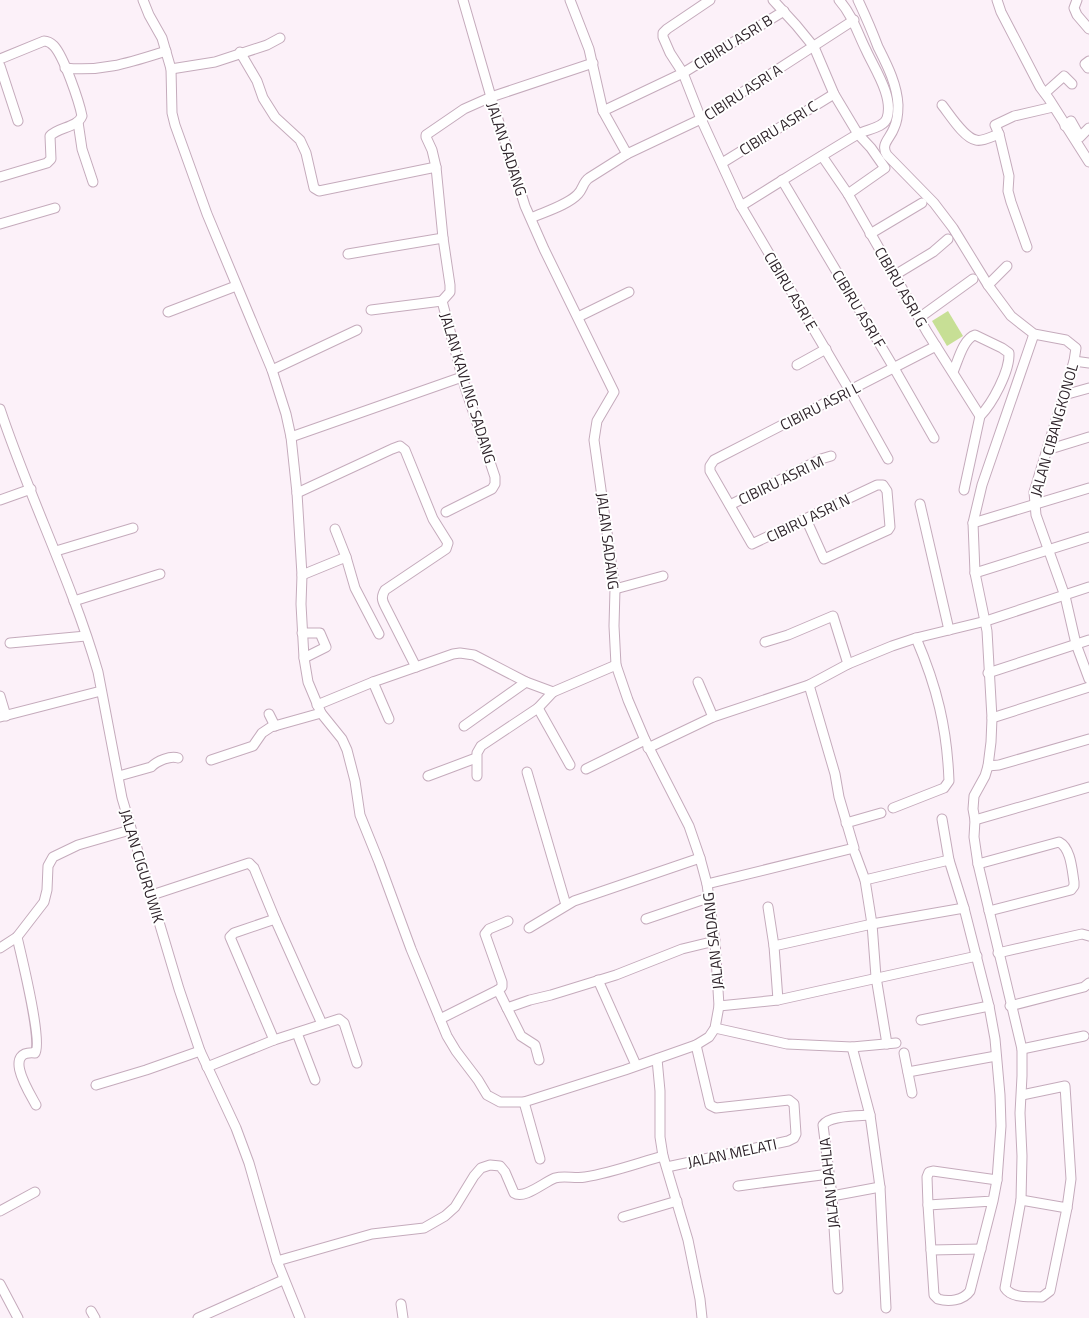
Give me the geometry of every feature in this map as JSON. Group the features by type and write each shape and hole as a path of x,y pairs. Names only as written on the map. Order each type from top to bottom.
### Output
{"street":[{"path":"145,0 149,15 162,38 171,69 173,119 207,214 272,370 286,414 291,437 297,493 302,575 302,633 308,682 319,709 342,740 347,750 355,781 360,815 440,1019 456,1051 487,1095 500,1102 524,1102 696,1045 709,1037 715,1028 787,1044 852,1047 896,1043"},
{"name":"JALAN SADANG","path":"463,0 525,206 614,392 597,421 594,440 615,589 616,665 628,700 647,744 689,826 700,858 707,884 715,941 719,1006 715,1028"},
{"path":"570,0 593,64 603,111 627,154"},
{"name":"CIBIRU ASRI B","path":"701,119 683,73 670,54 663,38 663,33 710,0"},
{"path":"772,0 784,11 814,47 834,94 885,168 848,194"},
{"path":"741,206 862,132 884,124 888,117 885,89 865,49 854,20 839,0"},
{"name":"JALAN CIBANGKONOL","path":"858,0 890,72 896,92 898,106 895,128 884,144 884,150 894,163 934,203 953,228 1005,311 1034,334 1066,340 1076,348 1064,396 1034,492 1034,504 1036,515 1065,596 1076,644 1089,679"},
{"path":"996,0 1040,87 1089,162"},
{"path":"1077,0 1074,8 1077,16 1089,29"},
{"name":"CIBIRU ASRI B","path":"603,111 683,73 784,11"},
{"name":"CIBIRU ASRI A","path":"531,218 573,198 580,193 585,180 627,154 701,119 854,20"},
{"path":"171,69 215,62 240,52 267,45 280,38"},
{"path":"0,59 44,40 47,41 54,47 65,68 82,114 78,122 54,132 50,136 51,159 0,177"},
{"path":"65,68 86,70 123,65 166,51"},
{"path":"240,52 257,81 263,98 275,117 300,140 306,153 314,188 319,191 436,167"},
{"path":"491,97 593,64"},
{"path":"0,66 18,121"},
{"path":"1045,93 1064,76 1072,84"},
{"name":"CIBIRU ASRI C","path":"722,163 834,94"},
{"name":"JALAN KAVLING SADANG","path":"446,512 492,488 495,484 495,477 462,377 442,301 450,292 436,167 426,135 456,113 491,97"},
{"path":"942,105 963,132 972,139 979,140 999,134"},
{"path":"1026,247 1008,191 1009,176 995,125 1014,116 1053,106"},
{"name":"CIBIRU ASRI E","path":"701,119 741,206 826,349 888,459"},
{"path":"1065,126 1071,121 1080,137 1089,128"},
{"path":"78,122 82,149 93,182"},
{"name":"CIBIRU ASRI G","path":"822,156 848,194 919,318 980,416"},
{"name":"CIBIRU ASRI F","path":"782,180 934,438"},
{"path":"870,234 922,203"},
{"path":"0,224 55,208"},
{"path":"348,254 443,238"},
{"path":"895,275 932,252 948,239"},
{"path":"988,285 1007,266"},
{"path":"919,318 973,279"},
{"path":"168,312 236,286"},
{"path":"578,317 629,292"},
{"path":"371,310 442,301"},
{"path":"272,370 357,330"},
{"path":"1022,1095 1065,1086 1071,1179 1068,1208 1050,1291 1042,1297 1015,1295 1008,1293 1005,1288 1021,1200 1022,1156 1020,1113 1022,1049 1010,1006 978,864 974,837 975,820 973,809 974,796 985,776 988,766 992,718 986,620 975,573 973,522 982,485 1034,334"},
{"path":"953,372 971,336 975,335 1009,353 998,390 988,408 980,416 964,490"},
{"name":"CIBIRU ASRI L","path":"710,471 710,466 714,460 936,346"},
{"path":"797,364 826,349"},
{"path":"1074,361 1089,363"},
{"path":"291,437 462,377"},
{"path":"1064,396 1089,388"},
{"name":"JALAN CIGURUWIK","path":"0,409 56,551 98,672 130,830 152,896 179,989 200,1051 236,1128 276,1261 300,1318"},
{"path":"1047,450 1089,437"},
{"path":"297,493 392,449 400,446 405,450 433,519 448,543 446,549 384,590 382,594 385,606 416,667"},
{"name":"CIBIRU ASRI M","path":"730,505 821,459 831,456"},
{"name":"CIBIRU ASRI N","path":"710,471 752,544 877,485 883,485 888,491 890,527 888,530 830,556 822,558 806,519"},
{"path":"973,522 1089,488"},
{"path":"0,500 30,489"},
{"path":"920,504 949,630"},
{"path":"56,551 133,528"},
{"path":"335,529 355,588 378,634"},
{"path":"975,573 1089,537"},
{"path":"302,575 346,557"},
{"path":"74,601 160,574"},
{"path":"615,589 663,576"},
{"path":"586,769 712,717 809,684 848,664 916,638 986,620 1089,587"},
{"path":"765,642 788,635 833,616 848,664"},
{"path":"302,633 320,633 326,647 304,658"},
{"path":"10,643 86,636"},
{"path":"893,808 944,788 949,782 942,714 930,670 916,638"},
{"path":"988,672 1089,640"},
{"path":"211,760 253,746 262,733 275,726 319,709 373,682 453,654 471,654 526,682 553,692"},
{"path":"477,776 476,758 478,749 481,746 538,708 553,692 616,665"},
{"path":"373,682 389,719"},
{"path":"464,726 526,682"},
{"path":"698,682 712,717"},
{"path":"707,884 854,848 809,684"},
{"path":"992,718 1089,687"},
{"path":"0,696 3,716 101,691"},
{"path":"538,708 570,765"},
{"path":"269,714 275,726"},
{"path":"988,766 1000,765 1089,739"},
{"path":"119,776 151,767 155,763 174,757 178,758"},
{"path":"428,776 476,758"},
{"path":"526,772 566,905"},
{"path":"975,820 1089,787"},
{"path":"846,823 881,813"},
{"path":"942,819 949,860 964,908 989,1006 996,1056 1001,1126 997,1180 994,1201 970,1291 959,1299 940,1300 934,1295 928,1205 927,1177 929,1172 997,1180"},
{"path":"0,948 17,937 44,902 48,866 53,857 78,845 130,830"},
{"path":"978,864 1059,842 1064,844 1067,851 1074,882 1071,890 989,911"},
{"path":"855,854 865,880 886,1044"},
{"path":"529,928 566,905 700,858"},
{"path":"865,880 949,860"},
{"path":"152,896 250,863 254,868 322,1024"},
{"path":"646,919 708,898"},
{"path":"768,907 774,946 778,1000"},
{"path":"774,946 872,924 964,908"},
{"path":"274,1040 230,937 234,933 275,919"},
{"path":"440,1019 502,987 502,982 485,934 489,929 508,920"},
{"path":"998,952 1082,934 1089,936"},
{"path":"17,937 26,973 37,1048 35,1053 23,1054 19,1059 19,1065 24,1083 36,1105"},
{"path":"507,1008 598,980 682,949 715,941"},
{"path":"719,1006 778,1000 977,956"},
{"path":"598,980 636,1066"},
{"path":"1010,1006 1084,987 1089,983"},
{"path":"498,990 520,1036 535,1045 540,1060"},
{"path":"921,1020 989,1006"},
{"path":"208,1067 274,1040 341,1019 357,1063"},
{"path":"297,1033 315,1080"},
{"path":"1022,1049 1084,1036"},
{"name":"JALAN MELATI","path":"667,1167 788,1141 794,1138 796,1134 794,1104 789,1100 716,1108 710,1105 696,1045"},
{"path":"852,1047 870,1115 880,1187 886,1308"},
{"path":"96,1086 200,1051"},
{"path":"904,1053 912,1092"},
{"path":"908,1072 996,1056"},
{"path":"657,1059 660,1092 660,1137 688,1240 702,1318"},
{"path":"524,1102 540,1159"},
{"name":"JALAN DAHLIA","path":"838,1289 832,1196 823,1125 832,1119 870,1115"},
{"path":"276,1261 396,1230 424,1228 445,1216 455,1207 474,1176 481,1168 490,1165 500,1166 505,1172 516,1196 533,1191 557,1177 585,1177 664,1156"},
{"path":"738,1186 829,1174"},
{"path":"832,1196 880,1187"},
{"path":"0,1211 35,1192"},
{"path":"1021,1200 1068,1208"},
{"path":"623,1217 676,1201"},
{"path":"928,1205 994,1201"},
{"path":"931,1250 981,1249"},
{"path":"198,1318 220,1313 283,1280"},
{"path":"0,1284 18,1318"},
{"path":"401,1304 403,1318"}],"green space":[{"path":"948,311 963,336 947,346 932,321"}]}
